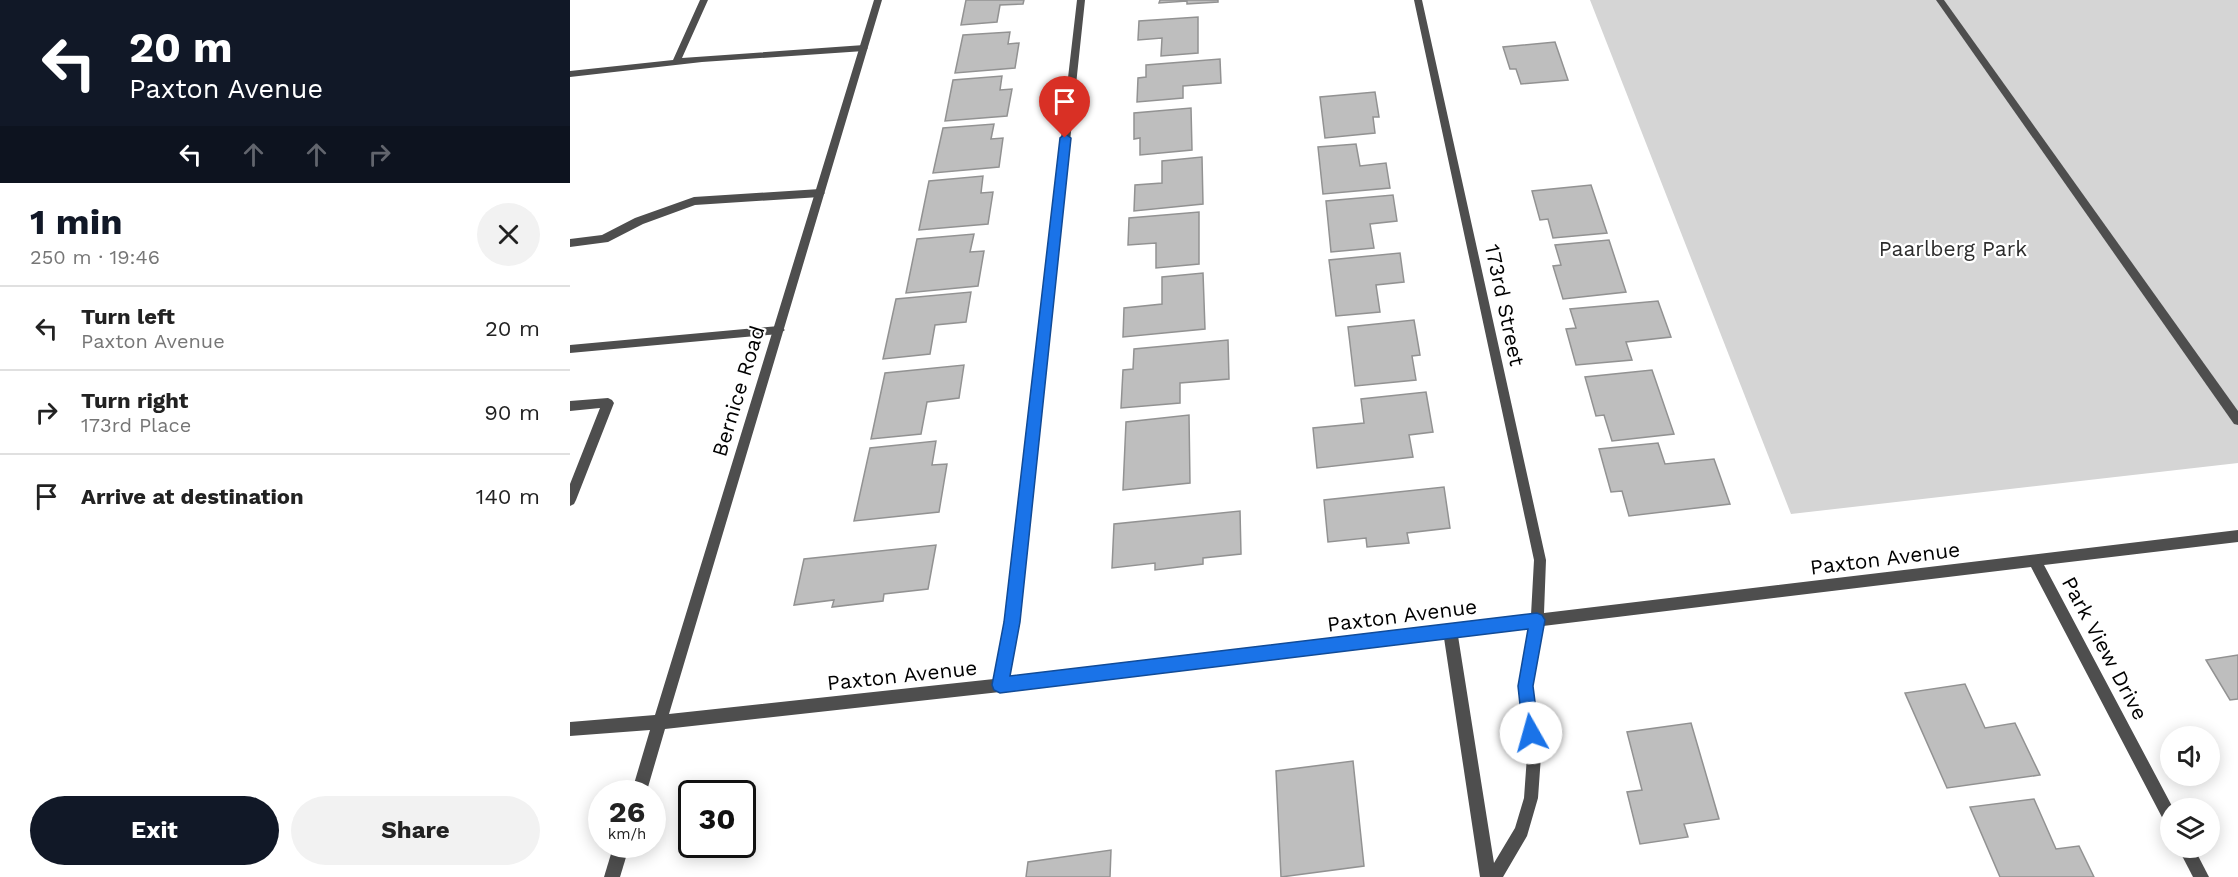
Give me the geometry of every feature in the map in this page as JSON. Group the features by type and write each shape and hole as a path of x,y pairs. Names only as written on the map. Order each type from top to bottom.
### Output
{"street":[{"path":"676,62 704,0"},
{"name":"Bernice Road","path":"642,780 878,0"},
{"path":"1000,685 1012,622 1081,0"},
{"name":"173rd Street","path":"1418,0 1540,560 1537,620 1526,686 1534,756 1531,798 1522,831 1494,877"},
{"path":"1940,0 2238,420"},
{"path":"570,74 676,62 864,48"},
{"path":"570,243 604,239 639,221 694,201 820,193"},
{"path":"570,349 779,330"},
{"path":"570,406 608,403 570,500"},
{"name":"Paxton Avenue","path":"570,729 660,722 1000,685 2238,536"},
{"name":"Park View Drive","path":"2035,562 2160,799"},
{"path":"1450,630 1488,877"},
{"path":"612,877 618,858"},
{"path":"2192,858 2202,877"}],"green space":[{"name":"Paarlberg Park","path":"1590,0 2238,0 2238,463 1791,514"}],"building":[{"path":"966,0 1024,0 1023,4 1000,5 997,22 961,25"},
{"path":"1160,0 1218,0 1218,2 1159,3"},
{"path":"1198,17 1198,53 1161,56 1162,38 1138,40 1139,21"},
{"path":"1010,32 1008,44 1019,43 1015,68 955,73 963,35"},
{"path":"1555,42 1568,80 1521,84 1516,69 1510,69 1503,47"},
{"path":"1220,59 1221,83 1183,86 1183,98 1137,102 1138,78 1146,77 1146,65"},
{"path":"1002,76 1000,90 1012,89 1007,116 945,121 953,80"},
{"path":"1375,92 1379,117 1373,117 1375,133 1325,138 1320,97"},
{"path":"1191,108 1192,150 1140,155 1140,138 1134,139 1134,113"},
{"path":"994,124 991,139 1003,138 999,167 933,173 943,128"},
{"path":"1356,144 1360,166 1386,163 1390,188 1323,194 1318,147"},
{"path":"1202,157 1203,204 1134,211 1135,185 1162,183 1162,161"},
{"path":"983,176 981,193 993,192 988,224 919,230 929,181"},
{"path":"1591,185 1607,233 1553,238 1548,219 1540,220 1532,191"},
{"path":"1393,195 1397,221 1370,224 1374,248 1331,252 1326,201"},
{"path":"1199,212 1199,264 1156,268 1156,243 1128,245 1129,218"},
{"path":"974,234 970,252 984,251 978,286 906,293 917,239"},
{"path":"1609,240 1626,292 1563,299 1553,266 1561,265 1555,245"},
{"path":"1400,253 1404,282 1376,285 1380,312 1336,316 1329,260"},
{"path":"1203,273 1205,329 1123,337 1124,308 1162,304 1162,277"},
{"path":"971,292 966,322 935,325 930,354 883,359 896,299"},
{"path":"1658,301 1671,337 1626,342 1632,360 1576,365 1566,329 1576,328 1570,309"},
{"path":"1414,320 1420,355 1412,356 1416,380 1355,386 1348,327"},
{"path":"1228,340 1229,379 1180,383 1180,403 1121,408 1123,370 1133,369 1134,349"},
{"path":"964,365 959,398 927,402 921,434 871,439 885,373"},
{"path":"1652,370 1674,434 1612,441 1604,415 1596,416 1585,377"},
{"path":"1426,392 1433,432 1409,435 1413,457 1317,468 1313,428 1364,423 1361,399"},
{"path":"1189,415 1190,483 1123,490 1126,422"},
{"path":"936,441 932,465 947,464 939,512 854,521 870,448"},
{"path":"1658,443 1665,464 1714,459 1730,504 1629,516 1622,491 1611,492 1599,449"},
{"path":"1444,487 1450,528 1407,533 1409,543 1367,547 1366,538 1328,542 1324,500"},
{"path":"1240,511 1241,554 1203,558 1203,564 1155,570 1155,563 1112,568 1114,524"},
{"path":"936,545 928,589 884,594 883,601 832,607 834,600 794,605 804,559"},
{"path":"2238,655 2238,699 2230,700 2206,660"},
{"path":"1965,684 1985,728 2015,723 2040,775 1947,788 1905,693"},
{"path":"1691,723 1719,819 1684,824 1688,837 1640,844 1627,792 1642,790 1627,732"},
{"path":"1353,761 1364,866 1281,877 1276,771"},
{"path":"2034,799 2056,849 2079,846 2094,877 2000,877 1970,807"},
{"path":"1111,850 1110,877 1026,877 1028,862"}],"route":[{"path":"1065,138 1012,622 1000,685 1537,620 1526,686 1531,733"}]}
